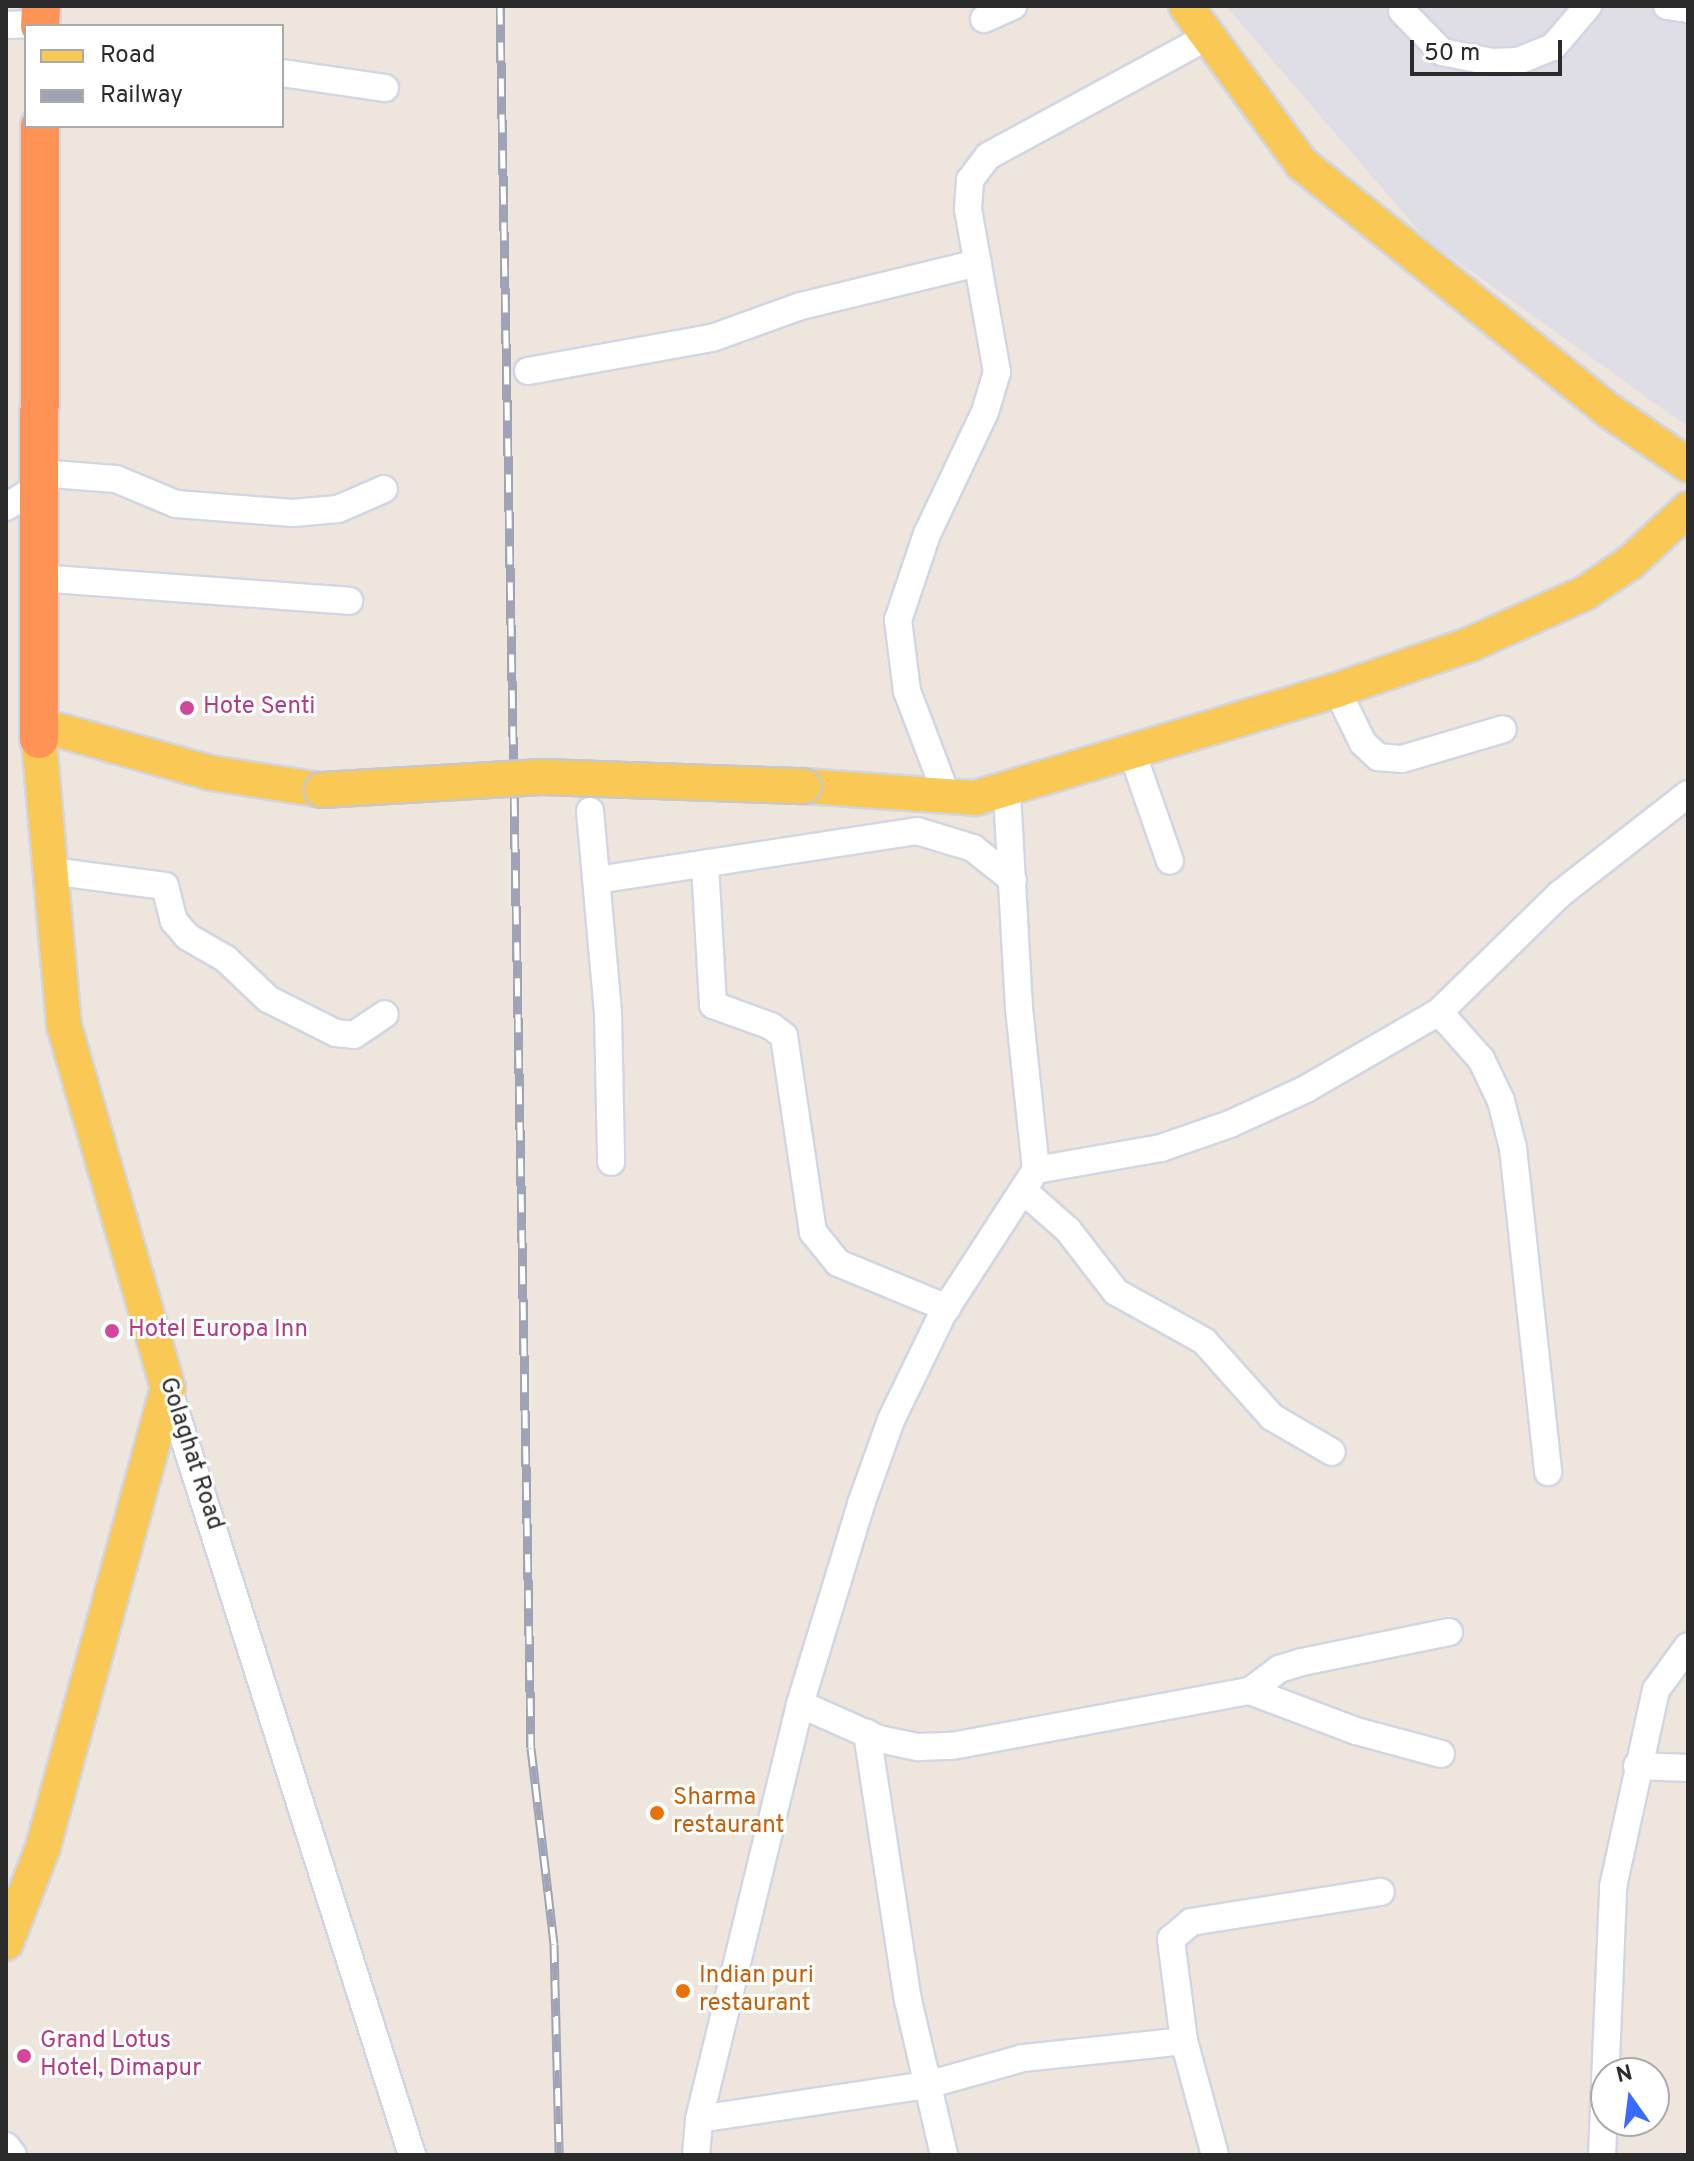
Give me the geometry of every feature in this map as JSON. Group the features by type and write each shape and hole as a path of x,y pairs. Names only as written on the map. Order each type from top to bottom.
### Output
{"highway":[{"path":"29,730 38,578 40,128"}],"main road":[{"path":"1186,6 1205,38 1302,164 1611,412 1688,465"},
{"path":"29,730 211,773 322,790 542,777 804,786 948,799 1007,792 1337,690 1471,644 1585,593 1631,562 1688,509"},
{"name":"Golaghat Road","path":"29,730 51,871 64,1026 168,1388"},
{"path":"6,1943 43,1847 168,1388"}],"street":[{"path":"984,19 1013,6"},
{"path":"1402,11 1442,52 1492,62 1518,61 1553,47 1588,6"},
{"path":"1667,6 1688,9"},
{"path":"948,799 907,691 898,620 927,534 985,412 997,372 968,209 970,180 988,156 1205,38"},
{"path":"284,73 385,88"},
{"path":"528,371 712,338 801,306 978,263"},
{"path":"6,507 38,480 116,479 176,504 293,513 338,509 384,489"},
{"path":"38,578 349,601"},
{"path":"1337,690 1363,743 1378,757 1402,759 1503,729"},
{"path":"1132,752 1170,861"},
{"path":"1007,792 1031,1182 1116,1292 1204,1341 1272,1417 1332,1452"},
{"path":"696,2155 699,2119 800,1704 891,1420 947,1308 1031,1182 1161,1148 1230,1124 1306,1089 1439,1012 1560,894 1688,794"},
{"path":"590,811 612,1081 611,1162"},
{"path":"597,880 917,831 973,848 1013,880"},
{"path":"705,865 711,997 721,1012 771,1026 789,1047 813,1232 838,1263 947,1308"},
{"path":"51,871 165,886 174,921 188,937 226,959 268,999 336,1033 354,1035 385,1014"},
{"path":"1439,1012 1481,1059 1501,1101 1513,1148 1548,1472"},
{"name":"Golaghat Road","path":"168,1388 412,2155"},
{"path":"800,1704 867,1733 918,1747 952,1746 1250,1691 1279,1669 1302,1662 1449,1632"},
{"path":"1602,2155 1613,1887 1656,1690 1688,1646"},
{"path":"1250,1691 1356,1731 1441,1754"},
{"path":"867,1733 908,2000 944,2155"},
{"path":"1637,1766 1688,1768"},
{"path":"1215,2155 1184,2041 1171,1939 1177,1930 1191,1922 1381,1892"},
{"path":"699,2119 927,2085 1023,2058 1184,2041"},
{"path":"6,2146 13,2155"}],"shaded area":[{"path":"1226,6 1688,6 1688,427 1425,238"}],"railway":[{"path":"500,6 531,1748 554,1944 559,2155"}],"place":[{"name":"Hote Senti","path":"187,708"},
{"name":"Hotel Europa Inn","path":"112,1331"},
{"name":"Sharma restaurant","path":"657,1813"},
{"name":"Indian puri restaurant","path":"683,1991"},
{"name":"Grand Lotus Hotel, Dimapur","path":"24,2056"}]}
